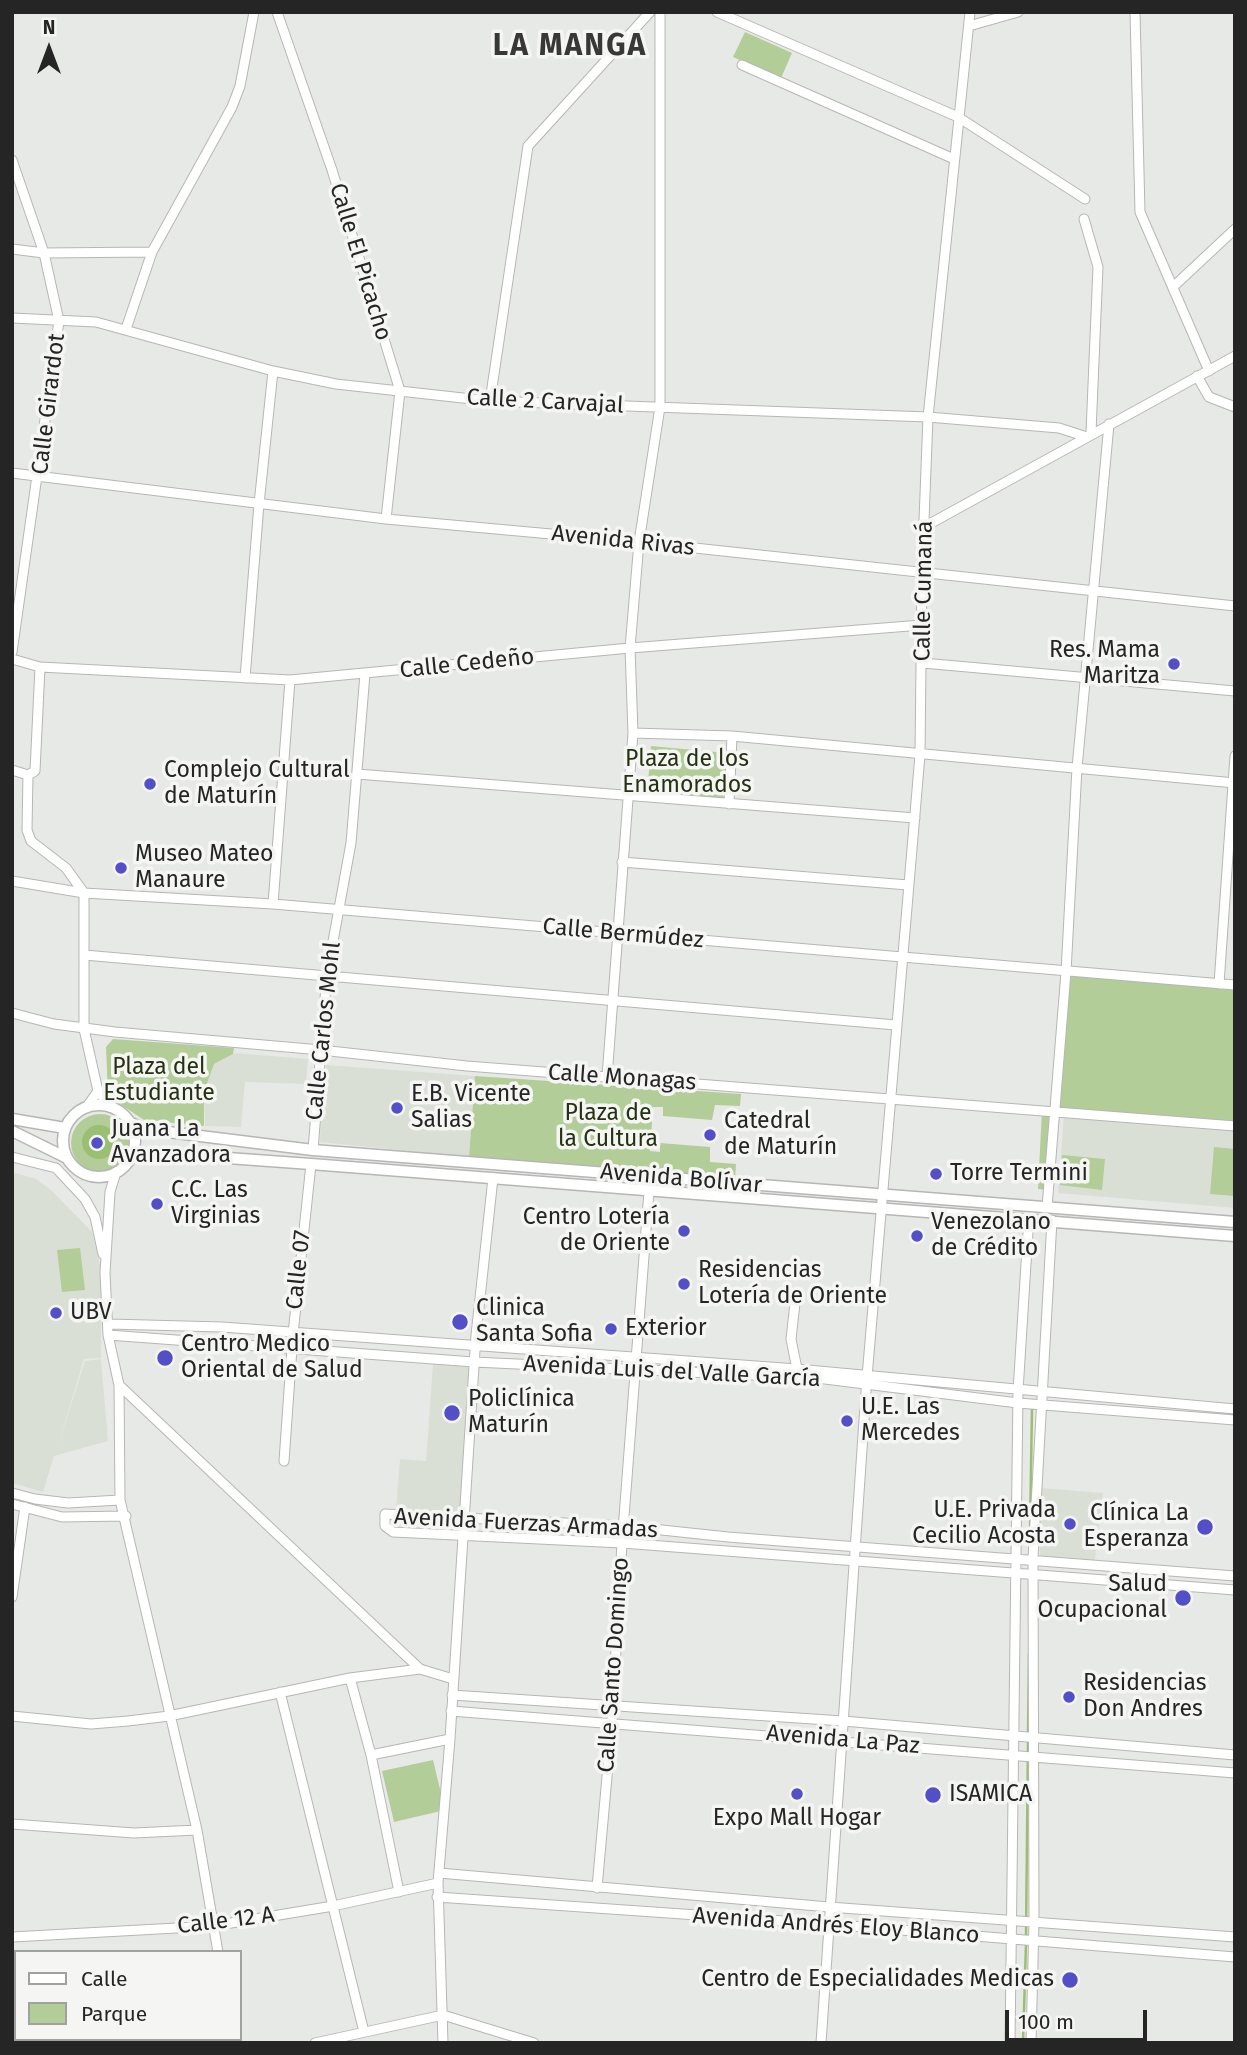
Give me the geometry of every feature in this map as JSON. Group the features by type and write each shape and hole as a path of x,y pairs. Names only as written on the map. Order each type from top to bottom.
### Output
{"street":[{"path":"126,329 152,253 232,107 240,86 254,12"},
{"name":"Calle El Picacho","path":"277,12 332,170 400,391 386,519"},
{"path":"490,401 527,146 650,12"},
{"path":"607,1077 634,733 630,648 639,542 660,408 660,12"},
{"path":"717,12 958,117 1085,199"},
{"name":"Calle Cumaná","path":"821,2043 855,1545 920,754 922,572 928,417 970,12"},
{"path":"969,26 1018,12"},
{"path":"1135,12 1140,212 1209,371"},
{"path":"742,65 954,159"},
{"name":"Calle Girardot","path":"12,160 44,253 59,321 39,477 12,652"},
{"path":"1083,219 1098,267 1088,434"},
{"path":"1173,287 1235,229"},
{"path":"12,249 44,253 152,253"},
{"name":"Calle 2 Carvajal","path":"12,318 96,322 273,372 336,384 490,401 928,417 1059,428 1088,434"},
{"path":"924,527 1088,434 1235,356"},
{"path":"245,678 273,372"},
{"path":"1197,376 1209,397 1235,407"},
{"path":"1047,1207 1066,972 1084,679 1109,424"},
{"name":"Avenida Rivas","path":"12,473 386,519 639,542 1235,606"},
{"name":"Calle Cedeño","path":"12,659 40,667 290,680 630,648 922,625"},
{"path":"923,663 1235,691"},
{"path":"12,770 28,775 35,771 40,667"},
{"name":"Calle Carlos Mohl","path":"313,1150 327,974 351,843 365,674"},
{"path":"273,904 290,680"},
{"path":"634,733 732,736 1234,782"},
{"path":"729,804 732,736"},
{"path":"1219,984 1235,756"},
{"path":"357,774 915,818"},
{"path":"28,775 27,830 31,841 65,868 84,893 85,1029 98,1091 110,1107 129,1122 134,1132 132,1154 116,1172 110,1192 106,1273 108,1335 119,1385 120,1500 126,1516 169,1716 197,1829 218,1950"},
{"path":"622,862 908,885"},
{"name":"Calle Bermúdez","path":"12,881 84,893 273,904 338,912 1235,985"},
{"path":"84,956 327,974 613,1003 896,1025"},
{"name":"Calle Monagas","path":"12,1013 85,1029 607,1077 1235,1126"},
{"path":"67,1158 63,1138 65,1128 73,1116 86,1108 98,1091"},
{"path":"86,1108 110,1107"},
{"path":"12,1119 65,1128"},
{"name":"Avenida Bolívar","path":"129,1122 144,1129 313,1150 1235,1222"},
{"path":"12,1132 67,1158 83,1174 94,1177 116,1172"},
{"name":"Avenida Bolívar","path":"132,1154 158,1153 311,1164 1235,1236"},
{"path":"12,1157 56,1168 85,1199 95,1217 106,1273"},
{"name":"Calle 07","path":"284,1461 293,1334 311,1164"},
{"path":"443,2043 438,1878 450,1739 462,1517 475,1348 493,1178"},
{"name":"Calle Santo Domingo","path":"597,1888 612,1721 622,1543 649,1191"},
{"path":"1010,2043 1015,1755 1027,1736 1039,1405 1052,1220"},
{"path":"1028,1232 1018,1391 1016,1574 1030,1756 1033,1921 1031,2043"},
{"path":"795,1303 791,1339 797,1369"},
{"name":"Avenida Luis del Valle García","path":"109,1324 222,1327 475,1348 797,1369 1018,1404 1235,1420"},
{"name":"Avenida Luis del Valle García","path":"108,1335 634,1372 817,1378 1018,1391 1235,1409"},
{"path":"119,1385 420,1669"},
{"path":"12,1493 68,1503 120,1500"},
{"path":"12,1504 62,1517 126,1516"},
{"path":"12,1597 25,1507"},
{"name":"Avenida Fuerzas Armadas","path":"1235,1576 1032,1558 728,1537 624,1526 385,1514 388,1531 622,1543 1235,1590"},
{"path":"12,1716 92,1724 169,1716 350,1678 420,1669 453,1679"},
{"path":"350,1678 371,1755 399,1892"},
{"path":"280,1692 364,2032"},
{"name":"Avenida La Paz","path":"452,1695 843,1721 1235,1755"},
{"name":"Avenida La Paz","path":"451,1710 1235,1773"},
{"path":"371,1755 450,1739"},
{"path":"12,1824 149,1834 197,1829"},
{"name":"Calle 12 A","path":"12,1937 213,1926 399,1892 438,1878"},
{"name":"Avenida Andrés Eloy Blanco","path":"438,1878 1235,1937"},
{"name":"Avenida Andrés Eloy Blanco","path":"437,1897 828,1924 1235,1957"},
{"path":"315,2043 443,2015 534,2043"}],"shaded area":[{"path":"235,1053 308,1059 306,1084 245,1082 241,1127 205,1126 204,1092 214,1064"},
{"name":"E.B. Vicente Salias","path":"327,1065 475,1076 469,1157 320,1142 323,1070"},
{"path":"1064,1114 1235,1130 1235,1208 1058,1193"},
{"path":"99,1125 111,1130 116,1142 111,1154 99,1159 87,1154 82,1142 87,1130"},
{"name":"UBV","path":"12,1172 36,1179 51,1190 92,1232 101,1269 101,1358 84,1359 55,1455 85,1361 101,1359 108,1441 54,1456 43,1492 12,1483"},
{"name":"Policlínica Maturín","path":"433,1364 479,1368 468,1516 396,1511 400,1459 426,1461"},
{"name":"U.E. Privada Cecilio Acosta","path":"1040,1488 1103,1493 1095,1560 1040,1556"}],"green space":[{"path":"745,32 792,53 781,78 733,57"},
{"name":"Plaza de los Enamorados","path":"651,746 727,753 723,801 647,795"},
{"path":"1066,972 1235,985 1235,1126 1054,1111 1048,1190 1038,1189 1042,1110 1053,1111"},
{"name":"Plaza del Estudiante","path":"113,1039 234,1048 233,1054 214,1064 204,1092 204,1126 144,1120 108,1096 106,1047"},
{"name":"Plaza de la Cultura","path":"475,1076 741,1094 740,1106 715,1105 712,1120 663,1116 663,1107 653,1107 650,1151 660,1152 660,1143 710,1147 710,1162 736,1164 735,1180 469,1157"},
{"path":"94,1114 106,1114 121,1122 129,1137 129,1149 121,1164 106,1172 94,1172 79,1164 71,1149 71,1137 79,1122"},
{"path":"1214,1147 1235,1149 1235,1196 1210,1194"},
{"path":"1062,1155 1105,1159 1102,1190 1060,1185"},
{"path":"80,1248 85,1290 62,1292 57,1250"},
{"path":"433,1760 445,1810 394,1822 382,1771"}],"waterway":[{"path":"1030,1531 1032,1409"},
{"path":"1028,1734 1029,1654"},
{"path":"1026,1937 1028,1741"},
{"path":"1023,2043 1026,1944"}],"place":[{"name":"Res. Mama Maritza","path":"1174,664"},
{"name":"Complejo Cultural de Maturín","path":"150,784"},
{"name":"Museo Mateo Manaure","path":"121,868"},
{"name":"E.B. Vicente Salias","path":"397,1108"},
{"name":"Catedral de Maturín","path":"710,1135"},
{"name":"Juana La Avanzadora","path":"97,1143"},
{"name":"Torre Termini","path":"936,1174"},
{"name":"C.C. Las Virginias","path":"157,1204"},
{"name":"Centro Lotería de Oriente","path":"684,1231"},
{"name":"Venezolano de Crédito","path":"917,1236"},
{"name":"Residencias Lotería de Oriente","path":"684,1284"},
{"name":"UBV","path":"56,1313"},
{"name":"Clinica Santa Sofia","path":"460,1322"},
{"name":"Exterior","path":"611,1329"},
{"name":"Centro Medico Oriental de Salud","path":"165,1358"},
{"name":"Policlínica Maturín","path":"452,1413"},
{"name":"U.E. Las Mercedes","path":"847,1421"},
{"name":"U.E. Privada Cecilio Acosta","path":"1070,1524"},
{"name":"Clínica La Esperanza","path":"1205,1527"},
{"name":"Salud Ocupacional","path":"1183,1598"},
{"name":"Residencias Don Andres","path":"1069,1697"},
{"name":"Expo Mall Hogar","path":"797,1794"},
{"name":"ISAMICA","path":"933,1795"},
{"name":"Centro de Especialidades Medicas","path":"1070,1980"}],"district":[{"name":"LA MANGA","path":"570,47"}]}
